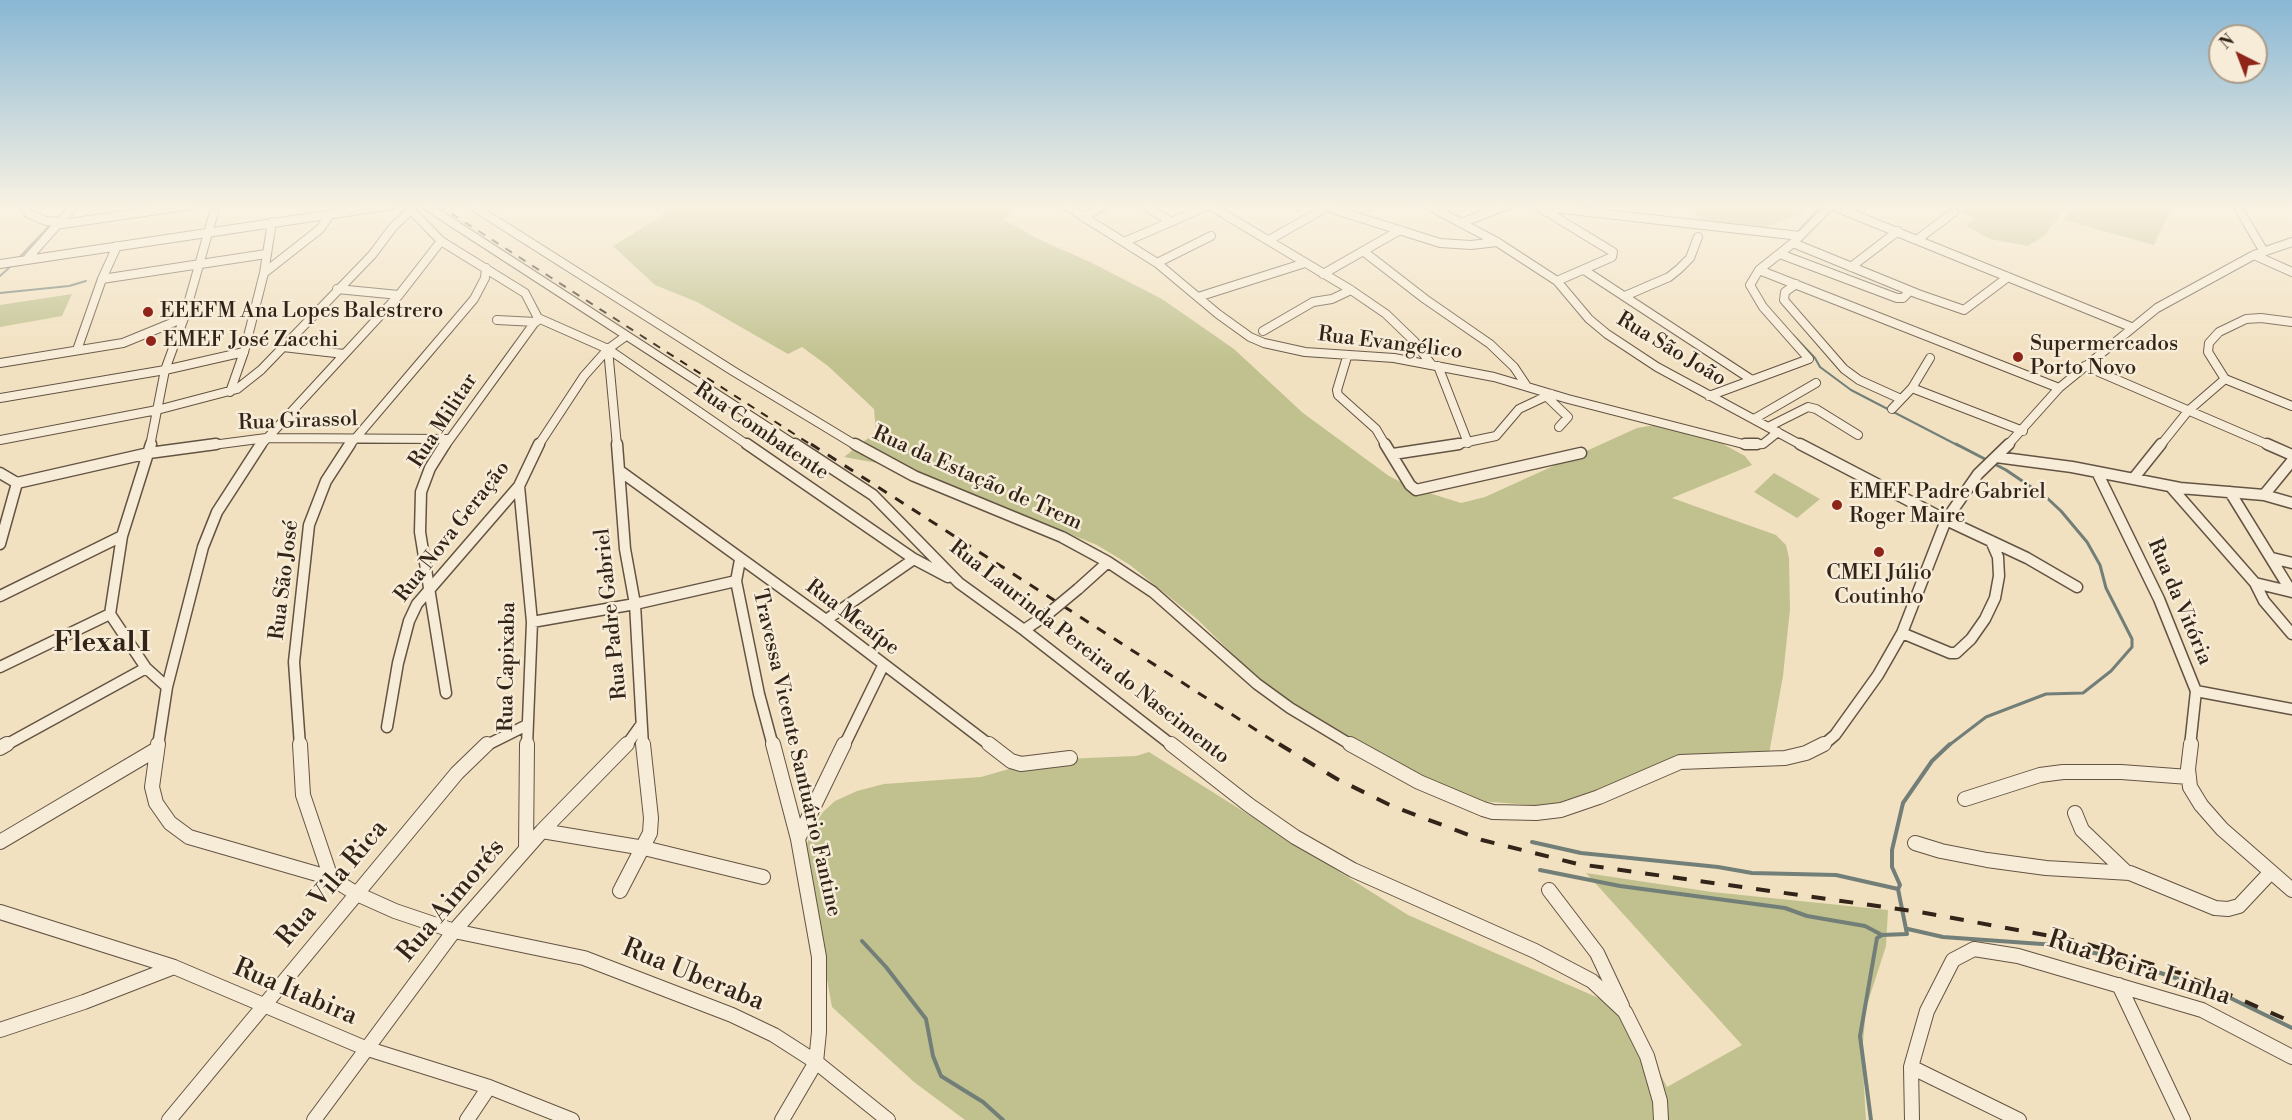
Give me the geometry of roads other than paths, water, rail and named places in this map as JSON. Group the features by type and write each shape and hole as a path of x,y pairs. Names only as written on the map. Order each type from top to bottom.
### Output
{"street":[{"path":"24,261 27,257"},
{"path":"4,264 47,257"},
{"path":"77,350 112,257"},
{"path":"167,687 146,668 110,614 122,537 149,453 165,370 184,318 202,257"},
{"path":"102,279 244,257"},
{"path":"230,392 244,352 264,273 266,257"},
{"path":"264,273 284,257"},
{"path":"0,440 157,410 230,392 261,370 367,257"},
{"name":"Rua Uberaba","path":"429,257 399,295 266,438 240,474 217,512 203,547 167,687 153,787 156,803 162,814 179,831 206,842 331,878 357,894 395,911 454,931 584,958 732,1015 774,1035 816,1062 888,1120"},
{"path":"468,257 522,291"},
{"name":"Rua Laurinda Pereira do Nascimento","path":"504,257 873,495 959,583 1024,630 1249,805 1295,837 1353,870 1535,951 1592,981 1625,1012 1647,1056 1660,1101 1660,1120"},
{"name":"Rua da Estação de Trem","path":"554,257 830,431 914,476 1062,537 1107,562 1153,591 1257,684 1290,708 1368,755 1419,782 1493,812 1536,813 1562,810 1599,797 1680,762 1785,758 1822,746 1835,735 1878,675 1902,633 1946,520 1978,474 2023,431 2059,388 2131,327 2157,308 2250,257"},
{"name":"Rua Evangélico","path":"1148,257 1234,327 1264,343 1286,349 1347,357 1394,358 1435,365 1526,385 1549,395 1747,444 1763,444 1773,430 1808,407 1858,435"},
{"path":"1157,263 1168,257"},
{"path":"1296,257 1351,290 1386,314 1404,330 1435,365 1468,443"},
{"path":"1323,274 1353,257"},
{"path":"1372,257 1425,299 1490,344 1514,367 1526,385"},
{"name":"Rua São João","path":"1520,257 1557,281 1589,319 1607,334 1657,367 1773,430 2077,586"},
{"path":"1557,281 1611,257"},
{"path":"1625,296 1669,277 1690,257"},
{"path":"1709,396 1809,359 1753,293 1750,285 1758,270 1776,257"},
{"path":"1789,257 1897,298 1903,298 1910,291"},
{"path":"1827,257 1910,291 1964,309 2008,277"},
{"path":"1851,267 1864,257"},
{"path":"1961,257 2131,327"},
{"path":"2259,257 2292,272"},
{"path":"1198,297 1305,263"},
{"path":"497,320 537,320 515,278 516,265"},
{"name":"Rua São José","path":"331,878 303,795 294,662 309,525 326,481 354,438 474,299 486,268"},
{"path":"1584,270 1752,380"},
{"path":"1758,270 2059,388"},
{"path":"522,291 544,283"},
{"path":"1796,284 1785,292 1784,300 1844,369 1859,380 1901,399"},
{"path":"337,290 399,295"},
{"path":"1263,331 1313,302 1332,299 1351,290"},
{"path":"0,363 128,342 184,318"},
{"path":"2292,322 2250,318 2219,332 2210,343 2208,352 2225,380 2292,406"},
{"name":"Rua Combatente","path":"537,320 608,349 914,560 959,583"},
{"name":"Rua Militar","path":"446,693 420,532 421,492 430,468 449,439 537,320"},
{"path":"608,349 626,336"},
{"path":"283,347 344,354"},
{"name":"Rua Padre Gabriel","path":"608,349 626,549 635,604 642,681 641,725 651,819 650,833 644,849 620,891"},
{"name":"Rua Nova Geração","path":"387,727 398,663 409,621 417,604 519,486 535,450 584,376 608,349"},
{"path":"0,398 165,370 244,352"},
{"path":"1347,357 1337,390 1338,394 1369,421 1393,454 1410,484 1421,490 1581,453"},
{"path":"1892,409 1912,388 1930,358"},
{"path":"2085,366 2292,454"},
{"path":"2133,479 2188,411 2225,380"},
{"path":"1754,419 1816,383"},
{"path":"1912,388 2023,431"},
{"path":"1393,454 1468,443 1496,436 1519,409 1549,395 1568,417 1559,427"},
{"name":"Rua Girassol","path":"17,483 149,453 266,438 449,439"},
{"path":"1996,457 2097,472 2170,486 2264,495 2292,503"},
{"path":"2264,495 2292,461"},
{"name":"Rua Meaípe","path":"620,471 826,620 883,666 1017,764 1070,758"},
{"name":"Rua da Vitória","path":"2097,472 2159,599 2185,657 2196,692 2187,769 2190,787 2201,805 2222,829 2292,890"},
{"path":"0,473 17,483 0,544"},
{"name":"Rua Capixaba","path":"519,486 532,622 527,725 526,849"},
{"path":"2170,486 2255,583 2264,601 2292,634"},
{"path":"2230,492 2291,592"},
{"path":"0,596 122,537"},
{"path":"1902,633 1950,653 1956,653 1971,639 1985,619 1995,598 1999,576 1998,557 1991,540"},
{"path":"2272,558 2292,562"},
{"name":"Travessa Vicente Santuário Fantine","path":"740,560 735,581 759,694 798,839 819,957 819,1032 816,1062"},
{"path":"826,620 914,560"},
{"path":"1024,630 1049,613 1107,562"},
{"path":"532,622 635,604 735,581"},
{"path":"2255,583 2291,592"},
{"path":"0,668 110,614"},
{"path":"798,839 883,666"},
{"path":"0,748 146,668"},
{"path":"2196,692 2292,709"},
{"name":"Rua Vila Rica","path":"169,1120 457,773 483,747 527,725"},
{"name":"Rua Aimorés","path":"314,1120 365,1048 454,931 542,831 622,751 641,725"},
{"path":"0,842 157,749"},
{"path":"1965,799 2040,775 2063,772 2121,772 2189,777"},
{"path":"2075,813 2082,831 2127,873"},
{"path":"542,831 644,849 763,877"},
{"path":"1915,843 1941,851 1987,860 2046,868 2127,873 2142,877 2215,908 2228,909 2239,906 2270,873"},
{"path":"1549,890 1597,953 1625,1012"},
{"name":"Rua Itabira","path":"0,912 174,967 365,1048 489,1087 572,1120"},
{"name":"Rua Beira Linha","path":"1911,1067 1927,1011 1939,984 1953,960 1974,950 2018,956 2202,1010 2292,1057"},
{"path":"0,1030 84,1002 174,967"},
{"path":"2119,985 2183,1120"},
{"path":"782,1120 816,1062"},
{"path":"1912,1120 1911,1067 2019,1120"},
{"path":"467,1120 489,1087"}],"waterway":[{"path":"0,276 12,265"},
{"path":"0,293 69,286 86,281"},
{"path":"1793,335 1815,358 1820,367 1851,390 1959,446"},
{"path":"1948,746 1986,717 2046,694 2083,693 2111,671 2132,647 2132,639 2106,588 2100,565 2087,542 2061,511 2046,497 2006,470 1956,444"},
{"path":"1898,889 1900,885 1892,867 1892,850 1903,803 1932,761 1950,744"},
{"path":"1532,842 1581,853 1718,867 1752,873 1836,875 1898,889"},
{"path":"1540,870 1620,886 1785,908 1807,916 1865,926 1882,935"},
{"path":"1882,935 1907,934 1898,889"},
{"path":"1908,929 1943,937 2056,945 2109,956 2218,992 2292,1028"},
{"path":"1871,1120 1860,1036 1877,938 1882,935"},
{"path":"862,941 886,967 926,1019 933,1056 941,1076 983,1102 1003,1120"}],"railway":[{"path":"519,257 813,446"},
{"path":"811,444 1281,746"},
{"path":"1279,744 1337,779 1392,806 1482,840 1578,864 1920,912 2077,941 2180,973 2292,1022"}],"place":[{"name":"EEEFM Ana Lopes Balestrero","path":"148,312"},
{"name":"EMEF José Zacchi","path":"151,341"},
{"name":"Supermercados Porto Novo","path":"2018,357"},
{"name":"EMEF Padre Gabriel Roger Maire","path":"1837,505"},
{"name":"CMEI Júlio Coutinho","path":"1879,552"}],"district":[{"name":"Flexal I","path":"102,645"}]}
